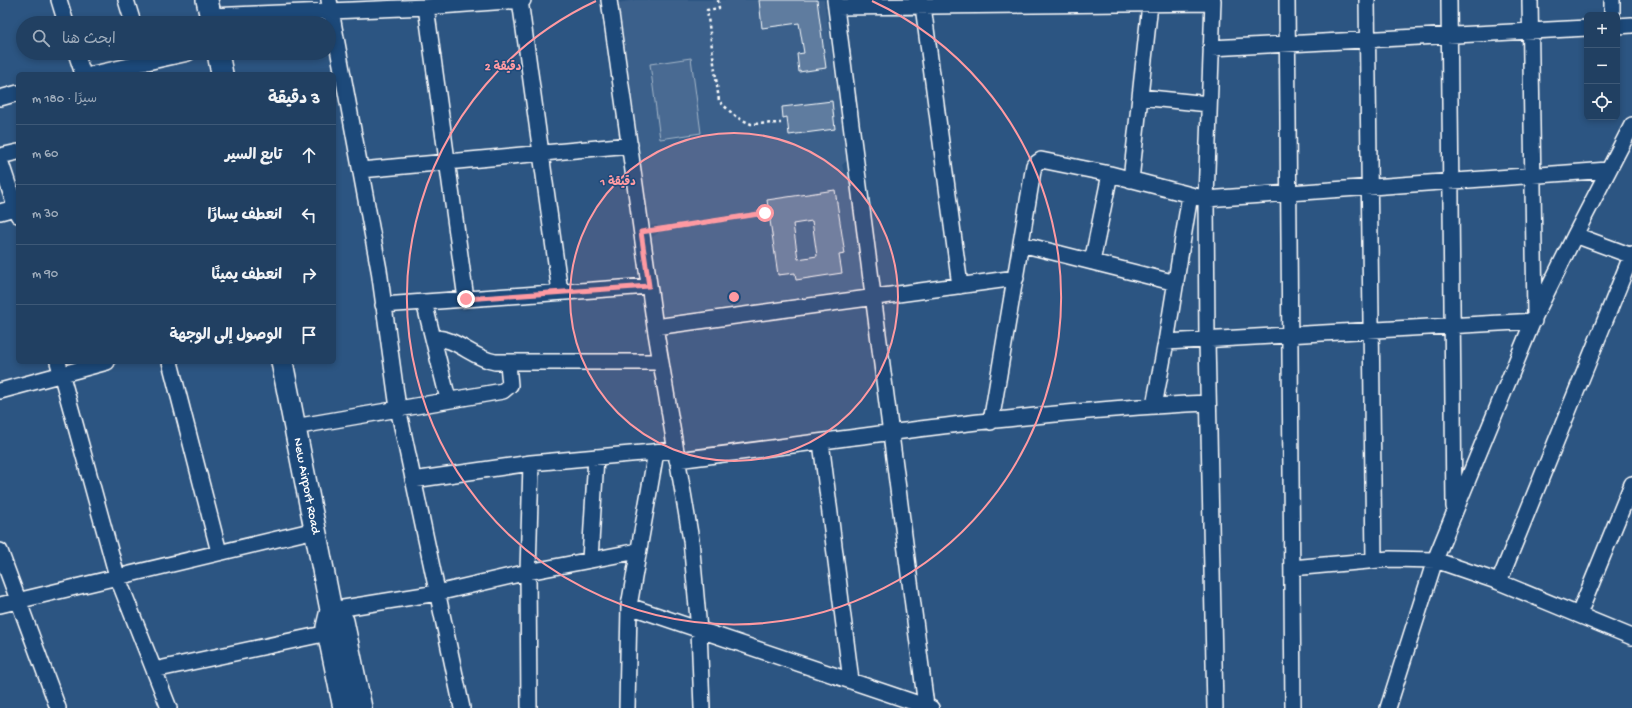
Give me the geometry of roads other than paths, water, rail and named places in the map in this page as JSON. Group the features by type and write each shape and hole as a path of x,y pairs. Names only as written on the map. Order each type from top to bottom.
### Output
{"street":[{"path":"59,0 64,16"},
{"path":"126,0 131,16"},
{"path":"520,0 560,292"},
{"path":"210,13 330,6 426,7 461,2 523,0"},
{"path":"609,0 655,327 691,540 699,630 702,708"},
{"path":"1287,0 1293,708"},
{"path":"1367,0 1374,560"},
{"path":"1449,0 1454,514"},
{"path":"1530,0 1534,319"},
{"path":"1612,0 1612,12"},
{"path":"629,606 928,707 890,434 835,4 923,6 1213,2 1206,199 1208,403 1215,708"},
{"path":"1131,180 1150,4"},
{"path":"330,6 332,16"},
{"path":"923,6 960,286"},
{"path":"426,7 466,299"},
{"path":"1620,26 1632,25"},
{"path":"1211,48 1584,28"},
{"path":"336,39 383,304 398,408 462,708"},
{"path":"78,60 82,72"},
{"path":"99,72 137,60"},
{"path":"219,60 222,72"},
{"path":"0,98 16,94"},
{"path":"1140,96 1209,104"},
{"path":"1388,708 1435,560 1534,319 1608,170 1627,146 1632,125"},
{"path":"360,170 630,145"},
{"path":"0,156 16,152"},
{"path":"0,160 16,207"},
{"path":"991,422 1034,165 1041,160 1110,174 1206,199 1608,170"},
{"path":"1092,262 1110,174"},
{"path":"1154,406 1190,195"},
{"path":"0,212 16,210"},
{"path":"1499,582 1632,255 1575,234"},
{"path":"1021,244 1176,282"},
{"path":"655,327 1016,278"},
{"path":"383,304 649,286"},
{"path":"424,302 448,399"},
{"path":"1166,342 1451,326 1534,319"},
{"path":"433,338 446,339 486,361 508,364 661,362"},
{"path":"0,391 60,368 91,364"},
{"path":"171,364 219,552"},
{"name":"New Airport Road","path":"282,364 331,610 328,621 328,633 344,708"},
{"path":"294,427 508,389 510,385 508,364"},
{"path":"60,368 117,576 169,708"},
{"path":"413,480 531,463 656,452 676,455 821,442 991,422 1154,406 1208,403"},
{"path":"821,442 851,681"},
{"path":"627,708 629,606 656,452"},
{"path":"590,560 596,457"},
{"path":"529,708 528,572 531,463"},
{"path":"1579,614 1626,515 1632,484"},
{"path":"0,605 315,530"},
{"path":"0,551 58,708"},
{"path":"331,610 437,592 528,572 638,551"},
{"path":"1292,568 1374,560 1435,560 1499,582 1632,637"},
{"name":"New Airport Road","path":"331,610 340,617 344,627 362,708"},
{"path":"154,670 328,633"}]}
